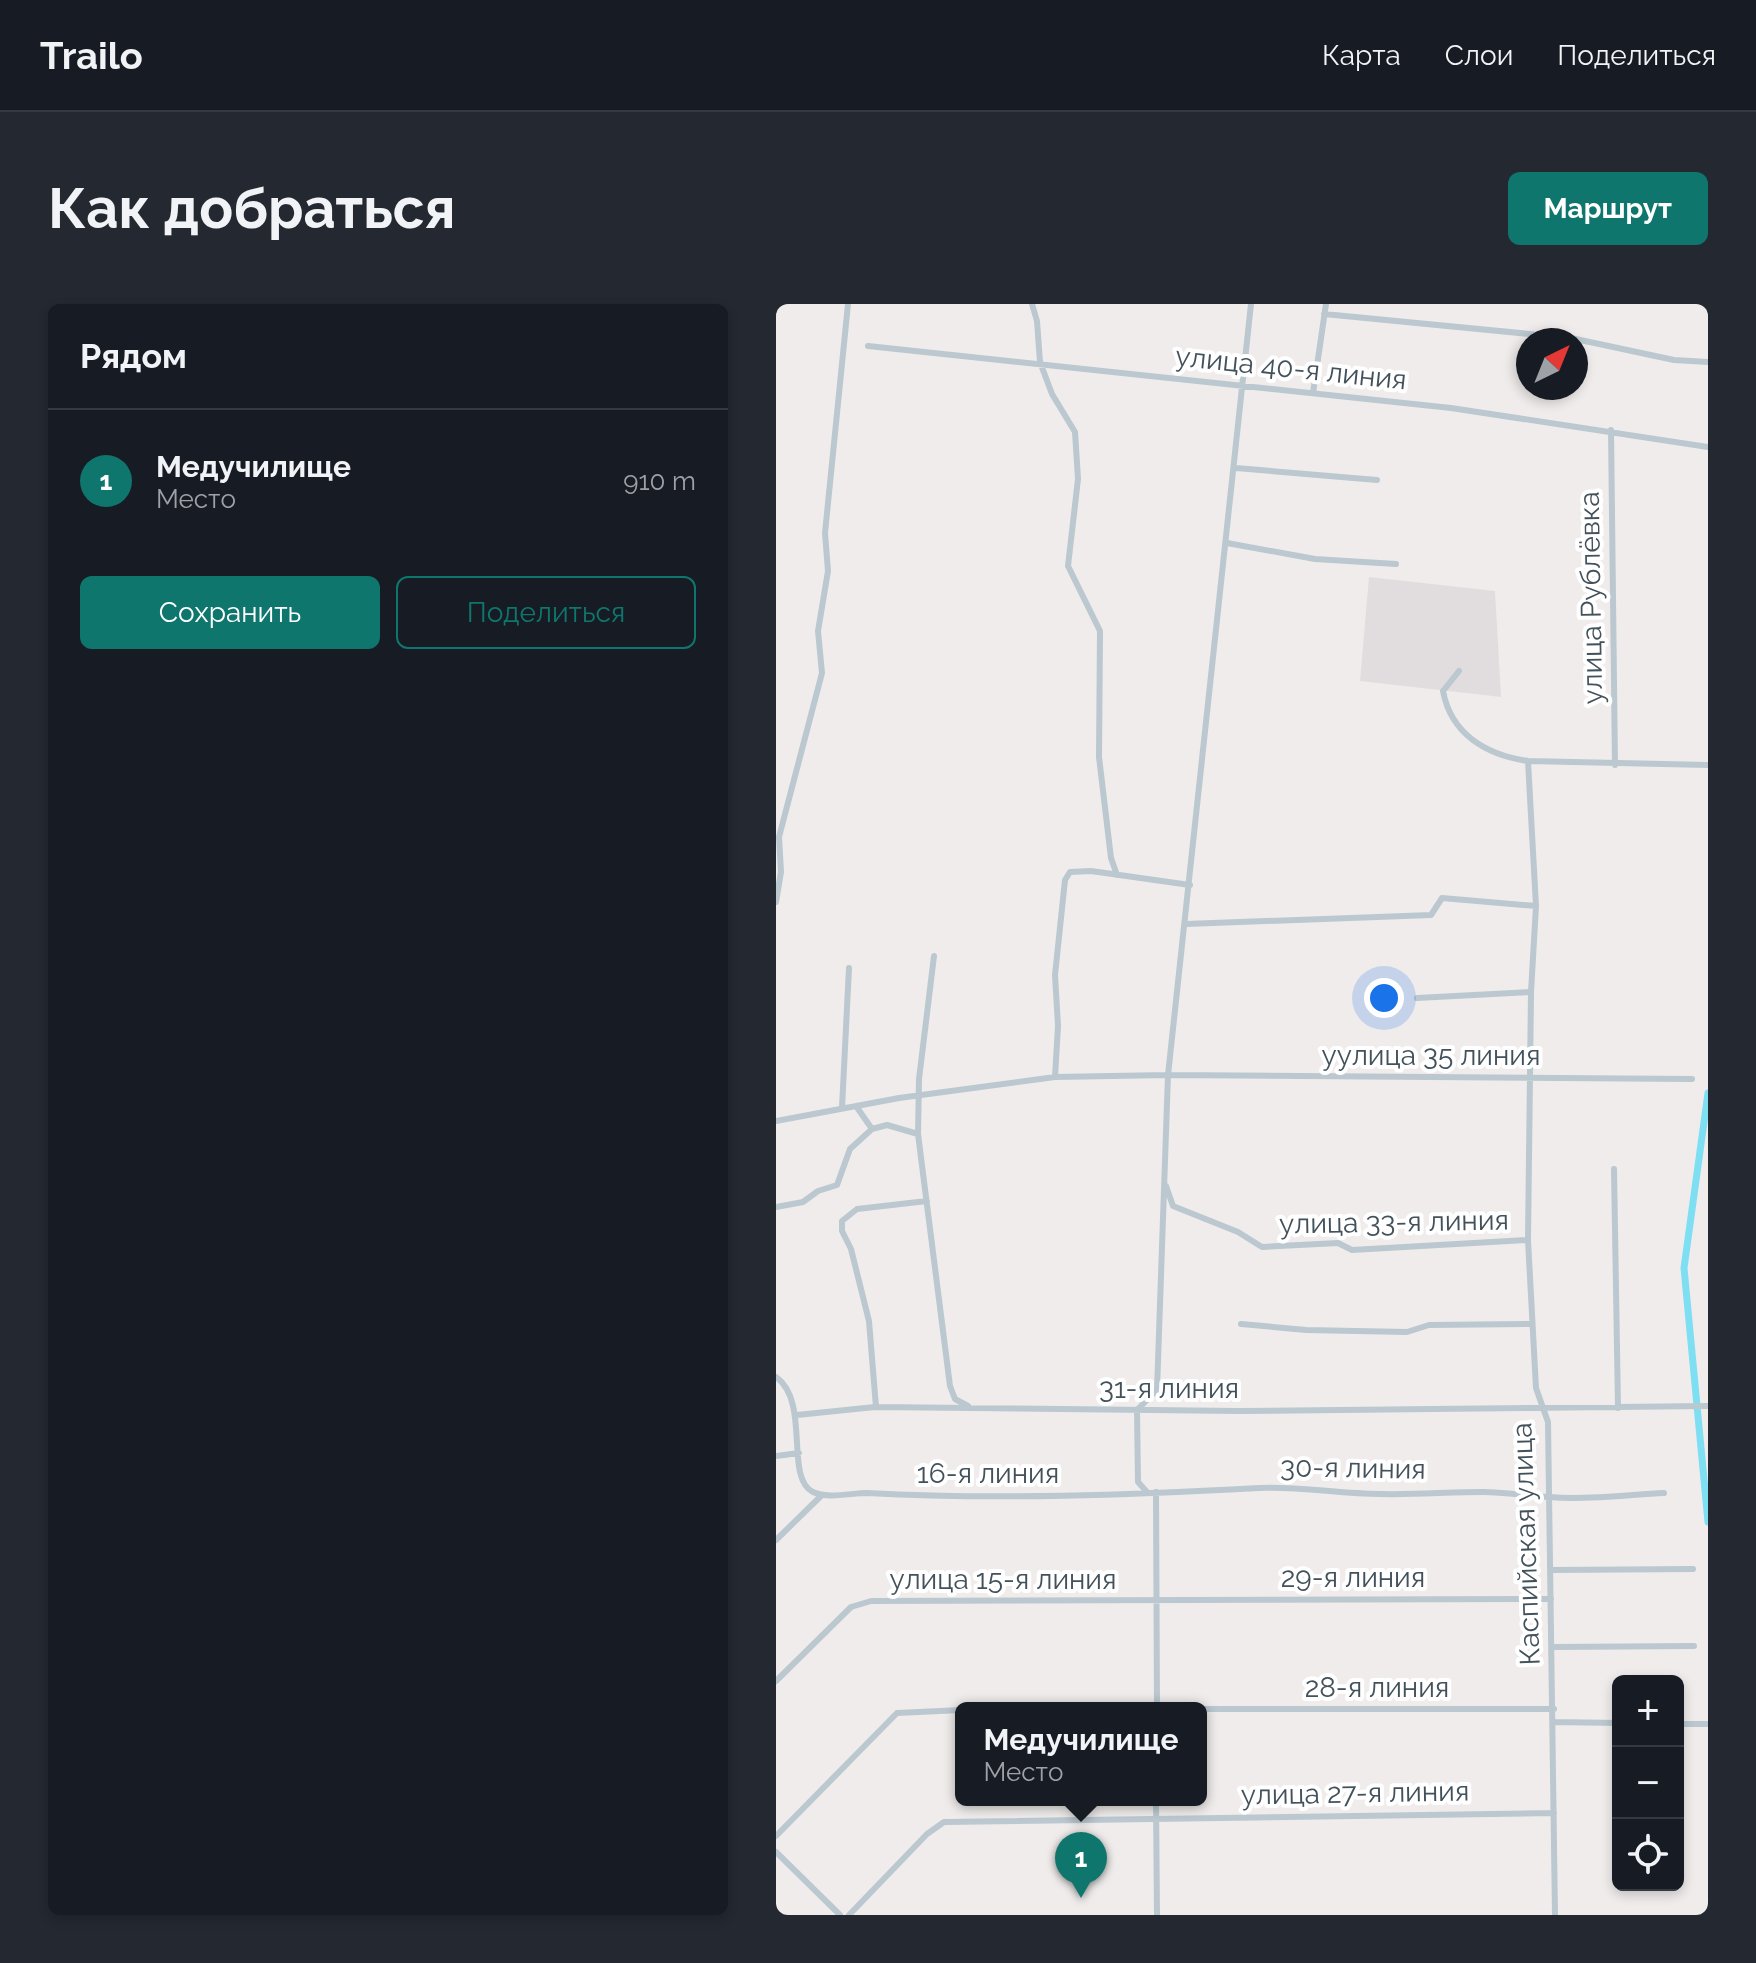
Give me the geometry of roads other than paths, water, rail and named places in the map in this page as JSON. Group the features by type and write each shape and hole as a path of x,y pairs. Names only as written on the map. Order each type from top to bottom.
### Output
{"street":[{"path":"776,902 781,872 779,837 822,673 818,631 828,571 825,533 848,304"},
{"path":"1032,304 1037,321 1040,364 1052,394 1075,432 1078,479 1068,566 1100,631 1099,757 1111,858 1117,875"},
{"path":"1157,1702 1152,1492 1138,1482 1137,1410 1148,1403 1157,1390 1168,1075 1236,468 1241,384 1251,304"},
{"path":"1313,393 1326,304"},
{"path":"1324,314 1571,338 1674,360 1708,362"},
{"name":"улица 40-я линия","path":"868,346 1241,384 1611,430 1708,447"},
{"name":"улица Рублёвка","path":"1611,430 1615,765"},
{"path":"1236,468 1377,480"},
{"path":"1227,543 1315,559 1396,564"},
{"path":"1459,671 1443,691 1447,709 1462,733 1486,749 1528,761 1708,765"},
{"name":"Каспийская улица","path":"1528,761 1536,906 1531,992 1528,1240 1536,1388 1548,1422 1555,1915"},
{"path":"1055,1077 1058,1026 1055,975 1065,880 1070,872 1190,885"},
{"path":"1186,924 1431,915 1442,898 1536,906"},
{"path":"934,956 918,1134 951,1393 960,1403 975,1408"},
{"path":"842,1108 849,968"},
{"path":"1417,998 1531,992"},
{"name":"уулица 35 линия","path":"776,1121 842,1108 1055,1077 1692,1079"},
{"path":"856,1106 872,1129"},
{"path":"776,1207 803,1202 818,1191 837,1185 850,1149 872,1129 887,1125 918,1134"},
{"path":"1614,1169 1618,1408"},
{"name":"улица 33-я линия","path":"1164,1180 1173,1206 1238,1232 1262,1247 1338,1243 1352,1250 1528,1240"},
{"path":"876,1407 869,1321 851,1249 842,1231 842,1221 857,1209 927,1201"},
{"path":"1241,1324 1306,1330 1407,1332 1429,1325 1532,1324"},
{"path":"776,1377 781,1381 797,1415 805,1485 822,1495 776,1540"},
{"name":"31-я линия","path":"797,1415 876,1407 1137,1410 1683,1409 1708,1406"},
{"path":"776,1456 799,1453"},
{"name":"30-я линия","path":"1152,1492 1262,1488 1381,1494 1488,1492 1551,1497 1664,1493"},
{"name":"16-я линия","path":"822,1495 855,1493 944,1497 1063,1493 1100,1497 1152,1492"},
{"path":"1551,1570 1693,1569"},
{"name":"29-я линия","path":"1155,1602 1551,1599"},
{"name":"улица 15-я линия","path":"776,1681 851,1607 871,1601 1155,1602"},
{"path":"1553,1647 1694,1646"},
{"name":"28-я линия","path":"1207,1709 1554,1709"},
{"path":"776,1836 897,1713 955,1710"},
{"path":"1554,1722 1612,1723"},
{"path":"1684,1724 1708,1724"},
{"path":"1156,1806 1157,1915"},
{"name":"улица 27-я линия","path":"849,1915 927,1834 944,1822 1554,1813"},
{"path":"776,1852 840,1915"}],"waterway":[{"path":"1708,1093 1684,1268 1708,1522"}],"place":[{"name":"Медучилище","path":"1081,1898"}]}
